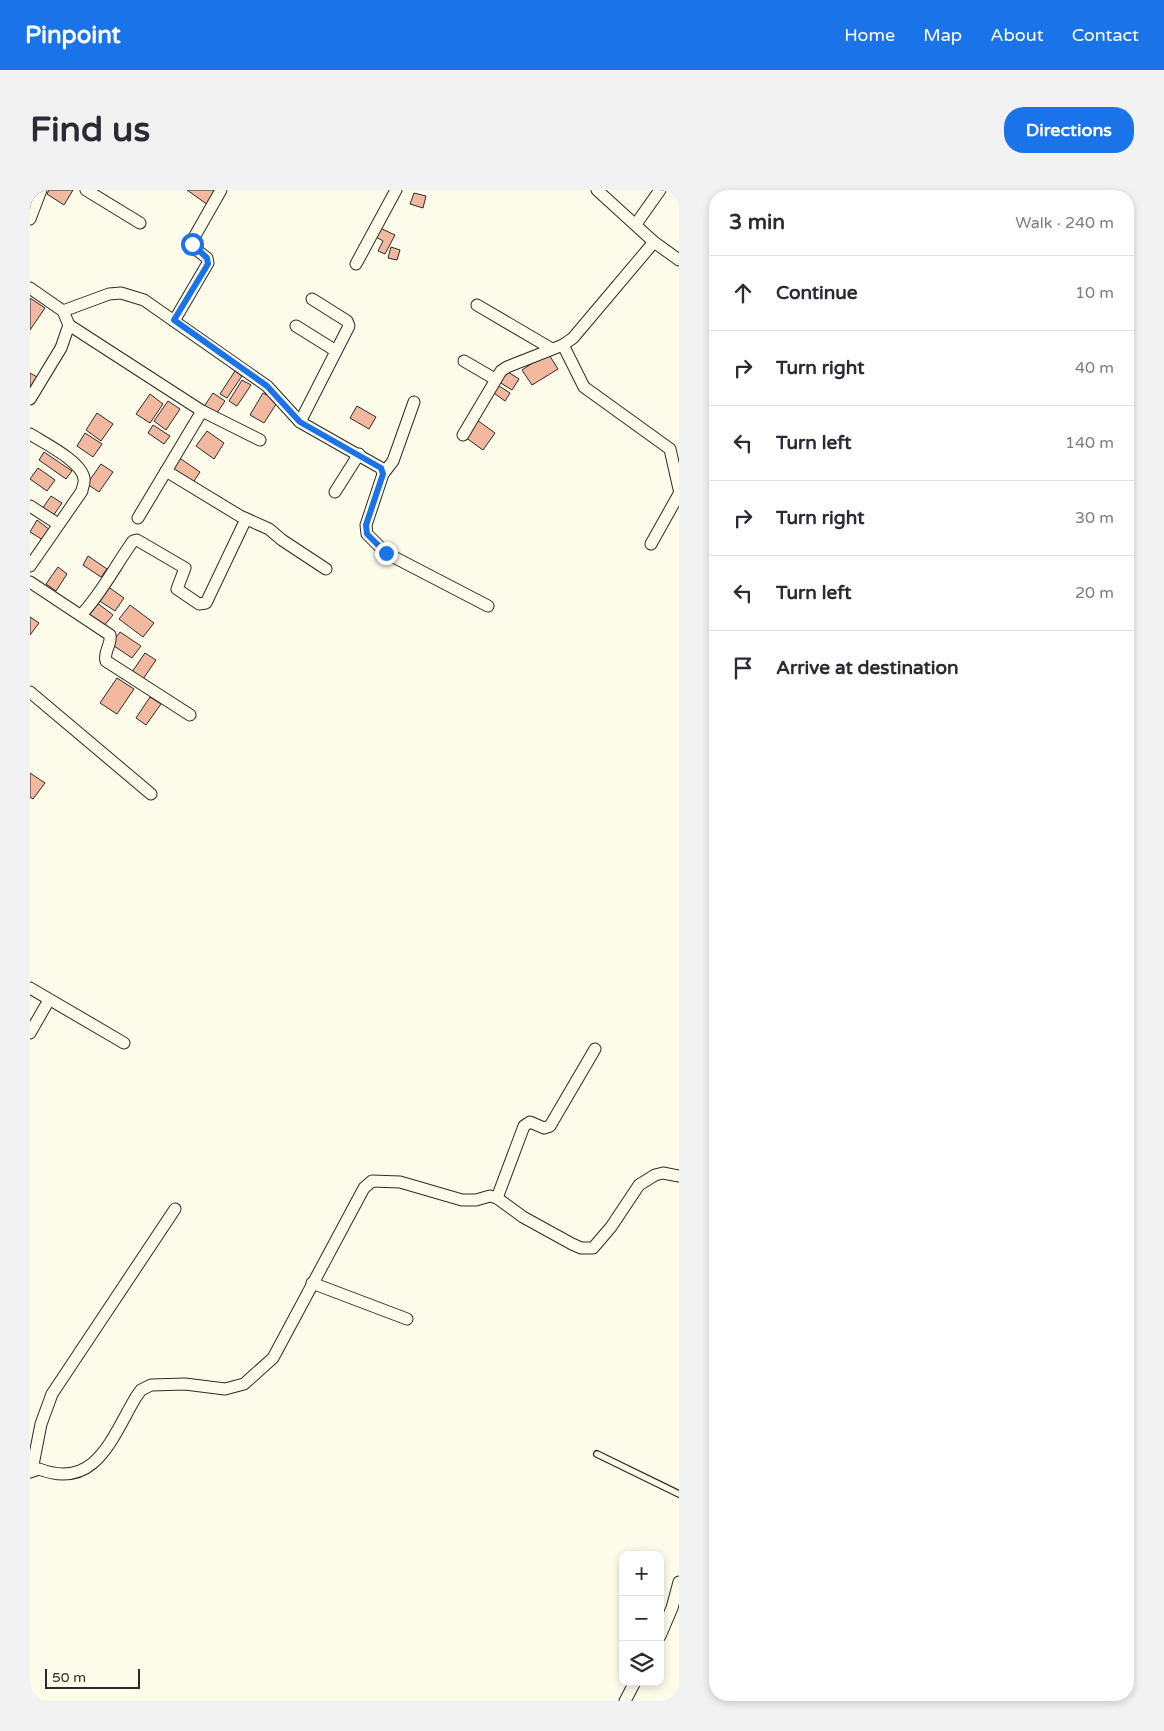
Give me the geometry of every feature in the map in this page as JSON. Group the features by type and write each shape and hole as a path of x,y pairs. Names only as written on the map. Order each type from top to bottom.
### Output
{"street":[{"path":"30,219 41,190"},
{"path":"86,190 140,224"},
{"path":"174,320 208,264 207,258 193,247 192,240 221,190"},
{"path":"356,264 396,190"},
{"path":"597,190 654,242 679,260"},
{"path":"636,224 660,190"},
{"path":"462,435 495,380 507,366 558,347 573,338 654,242"},
{"path":"30,288 63,311 69,325 202,411 260,440"},
{"path":"63,311 109,294 121,293 144,300 267,386 300,422 376,463 383,474"},
{"path":"300,422 348,323 312,299"},
{"path":"477,305 558,347 579,381 590,394 670,449 679,489"},
{"path":"30,399 61,348 69,325"},
{"path":"296,326 336,351"},
{"path":"464,361 495,380"},
{"path":"414,402 393,461 383,474 366,525 367,534 386,553 488,606"},
{"path":"138,518 202,411"},
{"path":"30,434 81,469 84,480 82,491 30,566"},
{"path":"335,492 359,454"},
{"path":"166,471 246,519 269,529 282,540 326,569"},
{"path":"651,544 679,494"},
{"path":"30,506 58,524"},
{"path":"81,616 98,597 112,571 133,541 136,540 185,568 177,590 199,604 206,603 246,519"},
{"path":"30,582 110,635 111,638 105,655 106,661 190,715"},
{"path":"32,695 151,794"},
{"path":"30,988 124,1043"},
{"path":"30,1032 49,1000"},
{"path":"497,1198 524,1126 530,1122 544,1128 550,1126 595,1049"},
{"path":"175,1209 52,1394 40,1424 31,1471 39,1469 52,1474 68,1476 99,1459 136,1397 151,1384 185,1384 225,1389 244,1384 273,1358 364,1188 372,1181 400,1182 462,1200 476,1200 490,1196 497,1198 523,1217 572,1244 581,1248 593,1248 611,1228 639,1185 655,1174 663,1173 679,1176"},
{"path":"312,1283 407,1319"},
{"path":"664,1627 672,1608 679,1582"},
{"path":"625,1701 633,1686"}],"lane":[{"path":"597,1454 679,1494"}],"building":[{"path":"49,190 73,190 64,205 47,194"},
{"path":"187,190 213,190 216,192 208,205"},
{"path":"414,193 426,196 423,208 410,204"},
{"path":"380,228 395,235 385,254 378,251 383,241 376,237"},
{"path":"391,247 400,250 397,260 388,258"},
{"path":"30,298 45,308 30,330"},
{"path":"548,353 558,369 532,385 522,370"},
{"path":"505,370 519,379 512,390 499,382"},
{"path":"235,371 242,376 227,398 220,394"},
{"path":"30,373 37,377 30,387"},
{"path":"242,380 251,385 237,406 229,401"},
{"path":"496,384 510,393 505,401 491,391"},
{"path":"213,393 225,401 215,416 203,408"},
{"path":"263,393 278,401 264,423 250,415"},
{"path":"150,394 163,404 150,423 136,414"},
{"path":"168,401 180,409 166,430 154,421"},
{"path":"357,406 376,417 369,429 350,418"},
{"path":"97,413 113,424 101,441 86,430"},
{"path":"477,420 495,433 483,450 465,437"},
{"path":"153,425 170,436 164,444 148,433"},
{"path":"207,431 224,443 214,459 196,446"},
{"path":"85,433 102,444 93,457 77,446"},
{"path":"44,452 72,471 66,479 39,460"},
{"path":"178,457 200,472 192,484 170,469"},
{"path":"101,464 113,472 99,492 87,484"},
{"path":"38,468 55,480 47,491 30,479"},
{"path":"51,496 62,503 51,519 40,512"},
{"path":"37,520 50,530 43,540 30,532"},
{"path":"88,556 107,569 101,577 83,565"},
{"path":"58,567 67,574 56,591 46,584"},
{"path":"107,586 124,598 115,611 98,600"},
{"path":"96,602 113,615 103,627 87,614"},
{"path":"130,605 154,623 143,637 119,619"},
{"path":"30,617 39,623 30,635"},
{"path":"120,632 141,646 132,658 111,644"},
{"path":"145,653 156,660 141,682 130,675"},
{"path":"117,678 134,689 117,714 100,703"},
{"path":"150,697 161,704 146,725 136,718"},
{"path":"30,773 45,783 33,799 30,797"}],"route":[{"path":"192,244 193,247 207,258 208,264 174,320 267,386 300,422 376,463 381,468 383,474 366,525 367,534 386,553"}]}
